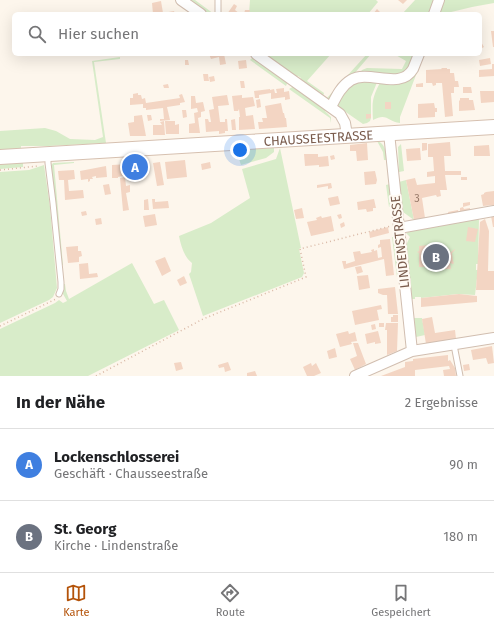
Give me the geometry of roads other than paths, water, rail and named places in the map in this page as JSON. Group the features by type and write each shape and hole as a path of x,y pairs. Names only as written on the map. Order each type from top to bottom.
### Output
{"main road":[{"name":"CHAUSSEESTRASSE","path":"0,157 48,159 347,135 494,127"}],"street":[{"path":"181,0 197,12"},
{"path":"435,12 439,0"},
{"path":"259,56 340,114 347,135"},
{"path":"331,107 344,86 353,79 365,76 398,79 406,76 412,70 418,56"},
{"name":"LINDENSTRASSE","path":"389,133 412,351"},
{"path":"399,226 494,211"},
{"path":"355,376 412,351 494,338"}],"lane":[{"path":"218,0 218,12"},
{"path":"48,159 61,282 59,294"},
{"path":"454,345 460,376"}],"place":[{"name":"Lockenschlosserei","path":"135,167"},
{"name":"St. Georg","path":"436,257"}]}
